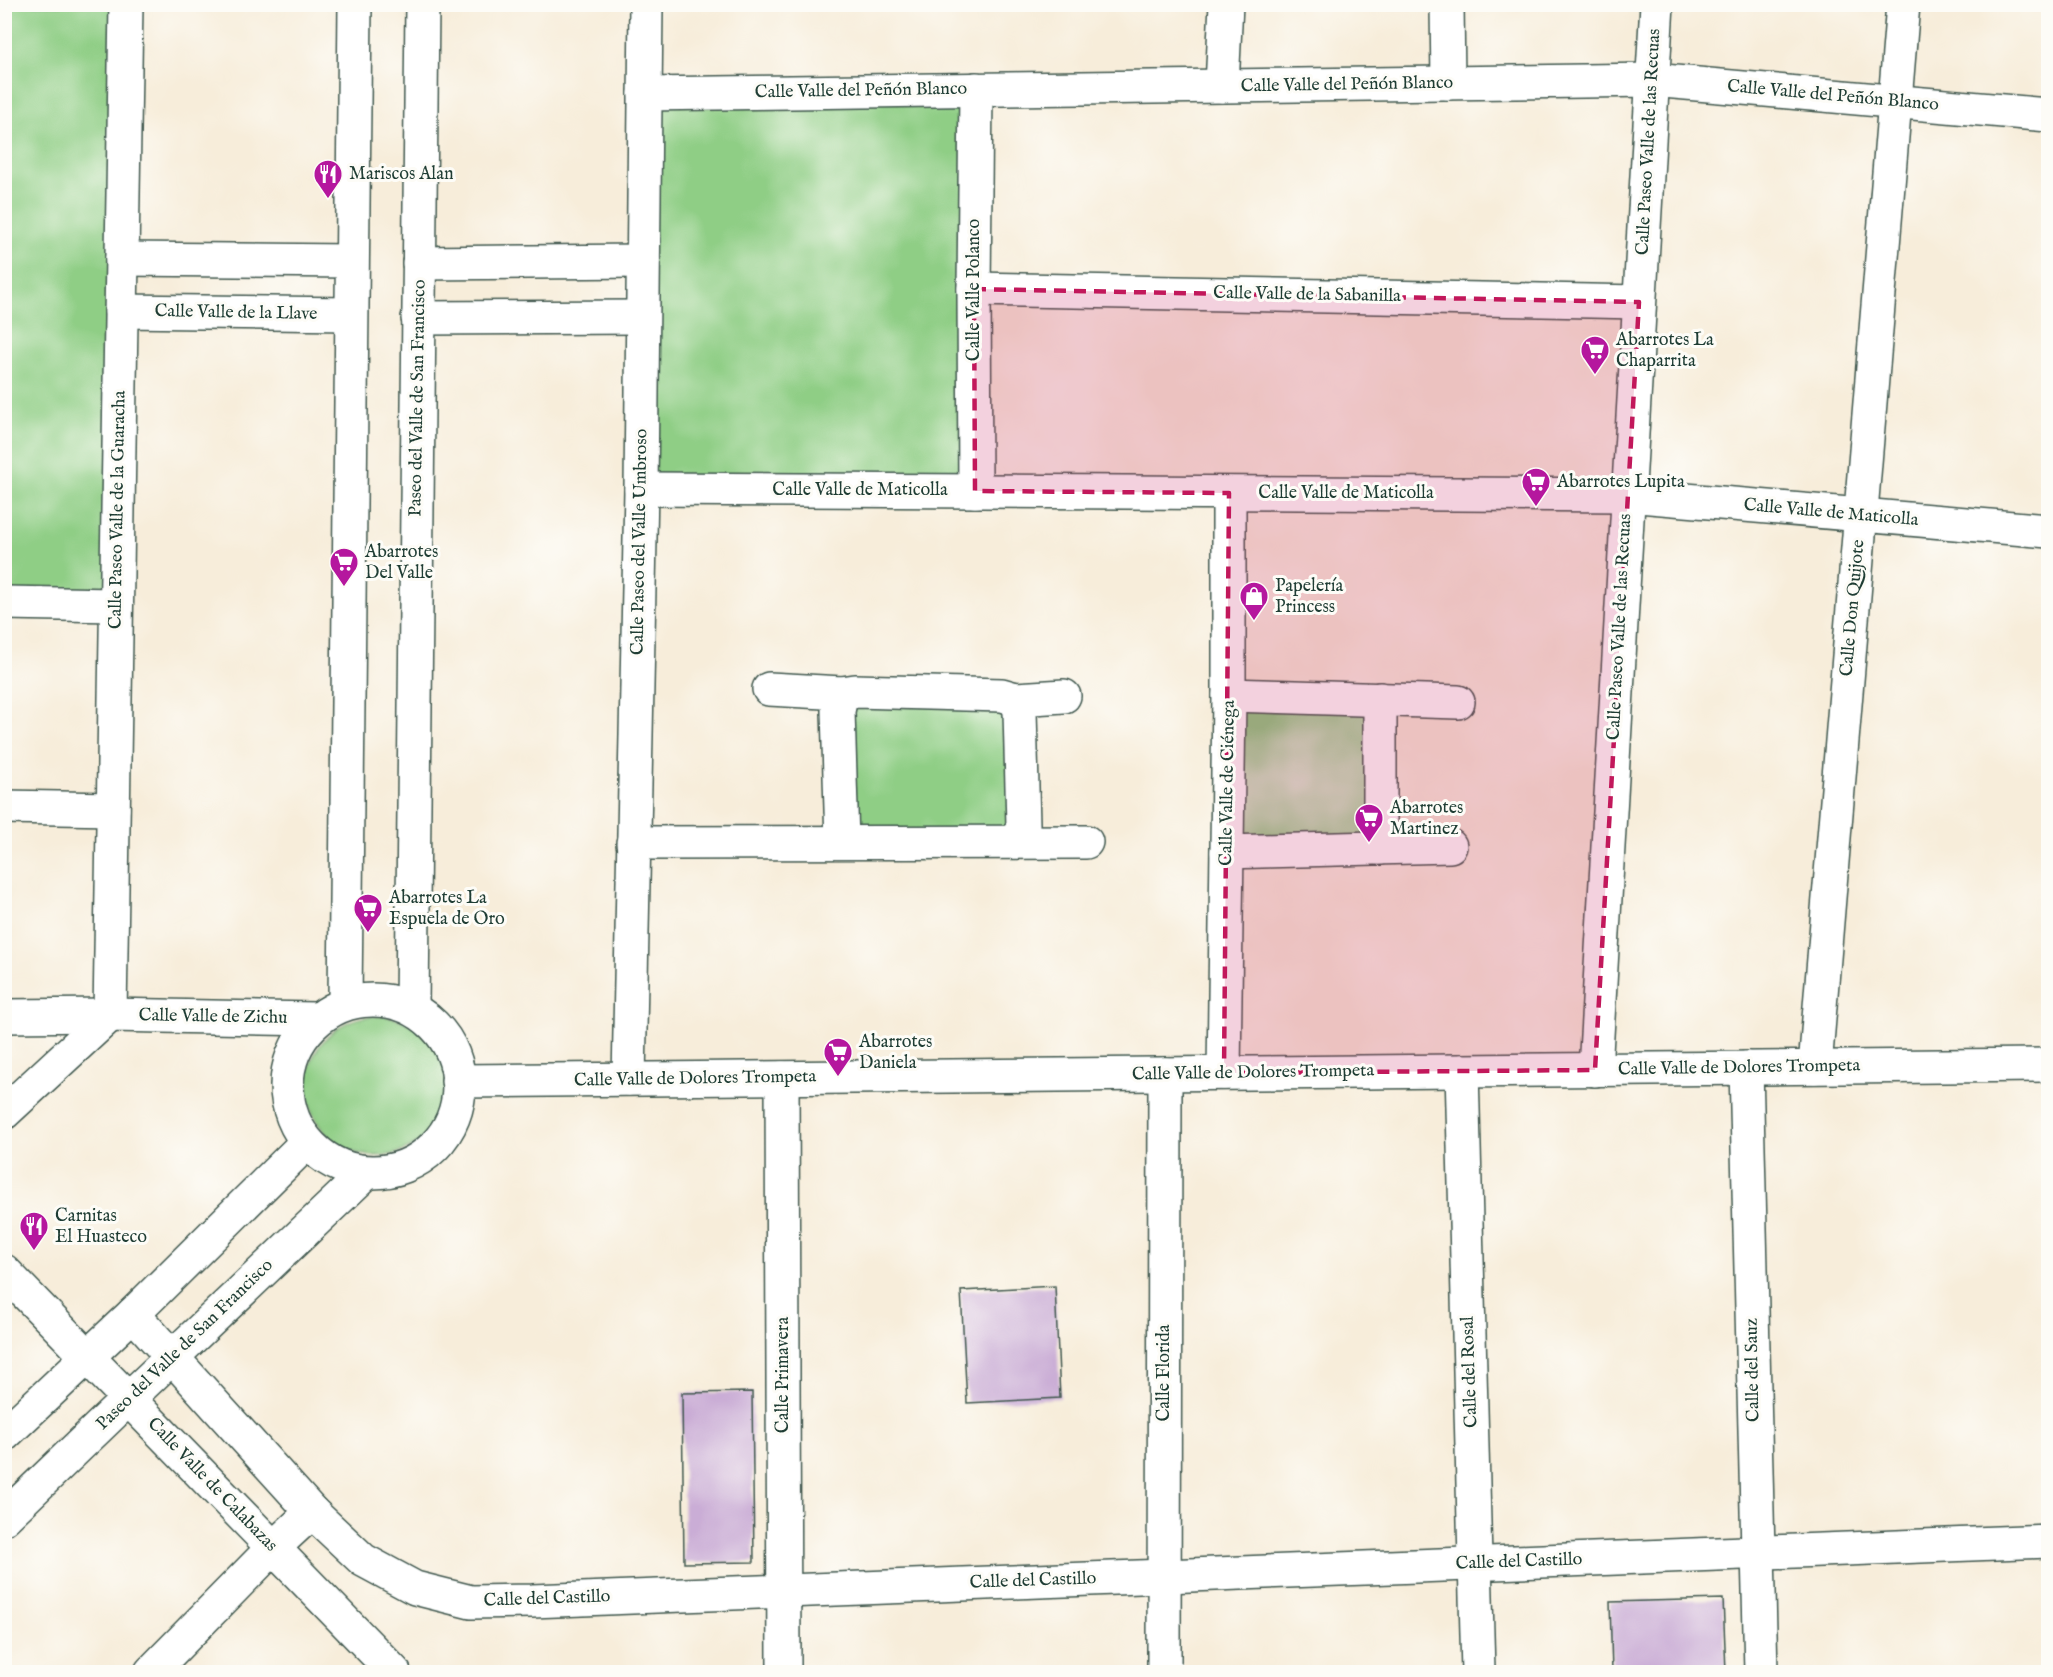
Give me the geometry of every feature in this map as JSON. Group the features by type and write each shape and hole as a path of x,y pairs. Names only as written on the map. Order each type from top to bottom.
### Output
{"street":[{"name":"Calle Paseo Valle de la Guaracha","path":"110,1015 126,4"},
{"path":"345,1002 355,4"},
{"name":"Paseo del Valle de San Francisco","path":"412,1008 422,4"},
{"name":"Calle Paseo del Valle Umbroso","path":"629,1079 641,489 646,4"},
{"path":"1222,86 1226,4"},
{"path":"1447,4 1448,83"},
{"name":"Calle Paseo Valle de las Recuas","path":"1595,1070 1657,4"},
{"name":"Calle Don Quijote","path":"1815,1067 1903,4"},
{"name":"Calle Valle del Peñón Blanco","path":"645,94 1652,80 2049,115"},
{"name":"Calle Valle Polanco","path":"975,491 976,89"},
{"path":"122,259 351,261"},
{"path":"419,263 643,261"},
{"name":"Calle Valle de la Sabanilla","path":"974,289 1640,302"},
{"name":"Calle Valle de la Llave","path":"121,311 351,314"},
{"path":"418,318 642,317"},
{"name":"Calle Valle de Maticolla","path":"641,489 1627,495 2049,531"},
{"name":"Calle Valle de Ciénega","path":"1224,1073 1229,493"},
{"path":"4,603 116,605"},
{"path":"769,689 842,693 855,691 1002,695 1016,699 1064,696"},
{"path":"842,693 838,711 842,842"},
{"path":"1229,695 1458,702"},
{"path":"1016,699 1020,711 1023,825 1017,841"},
{"path":"1380,699 1380,848"},
{"path":"4,807 113,809"},
{"path":"633,843 1086,842"},
{"path":"1227,852 1450,846"},
{"path":"380,999 412,1008 439,1029 456,1059 459,1093 450,1126 429,1153 400,1169 366,1173 333,1164 306,1143 290,1113 286,1079 295,1046 315,1019 345,1002 380,999"},
{"path":"4,1113 110,1015"},
{"name":"Calle Valle de Zichu","path":"4,1016 110,1015 315,1019"},
{"name":"Calle Valle de Dolores Trompeta","path":"458,1081 2049,1065"},
{"name":"Calle del Sauz","path":"1746,1068 1761,1672"},
{"name":"Calle del Rosal","path":"1462,1071 1478,1672"},
{"name":"Calle Florida","path":"1164,1074 1164,1672"},
{"name":"Calle Primavera","path":"782,1078 784,1672"},
{"path":"4,1435 132,1314 306,1143"},
{"name":"Paseo del Valle de San Francisco","path":"4,1518 366,1173"},
{"name":"Calle Valle de Calabazas","path":"4,1271 394,1672"},
{"name":"Calle del Castillo","path":"132,1314 312,1512 363,1560 415,1588 471,1602 2049,1541"},
{"path":"151,1672 273,1548 312,1512"}],"highlighted area":[{"path":"974,289 1639,302 1595,1070 1224,1073 1229,493 975,491"}],"green space":[{"path":"5,5 126,5 116,605 5,603"},
{"path":"976,89 975,491 641,489 645,94"},
{"path":"842,693 1016,699 1017,841 842,842"},
{"path":"1229,703 1378,703 1377,847 1227,849"},
{"path":"377,1016 404,1021 427,1036 442,1059 447,1086 442,1113 427,1136 404,1151 377,1156 350,1151 327,1136 312,1113 307,1086 312,1059 327,1036 350,1021"}],"building":[{"path":"1055,1286 1060,1398 967,1403 961,1291"},
{"path":"752,1392 754,1562 684,1563 682,1393"},
{"path":"1723,1599 1726,1672 1612,1672 1610,1602"}],"place":[{"name":"Mariscos Alan","path":"328,200"},
{"name":"Abarrotes La Chaparrita","path":"1595,376"},
{"name":"Abarrotes Lupita","path":"1536,508"},
{"name":"Abarrotes Del Valle","path":"344,588"},
{"name":"Papelería Princess","path":"1254,622"},
{"name":"Abarrotes Martinez","path":"1369,844"},
{"name":"Abarrotes La Espuela de Oro","path":"368,934"},
{"name":"Abarrotes Daniela","path":"838,1078"},
{"name":"Carnitas El Huasteco","path":"34,1252"}]}
